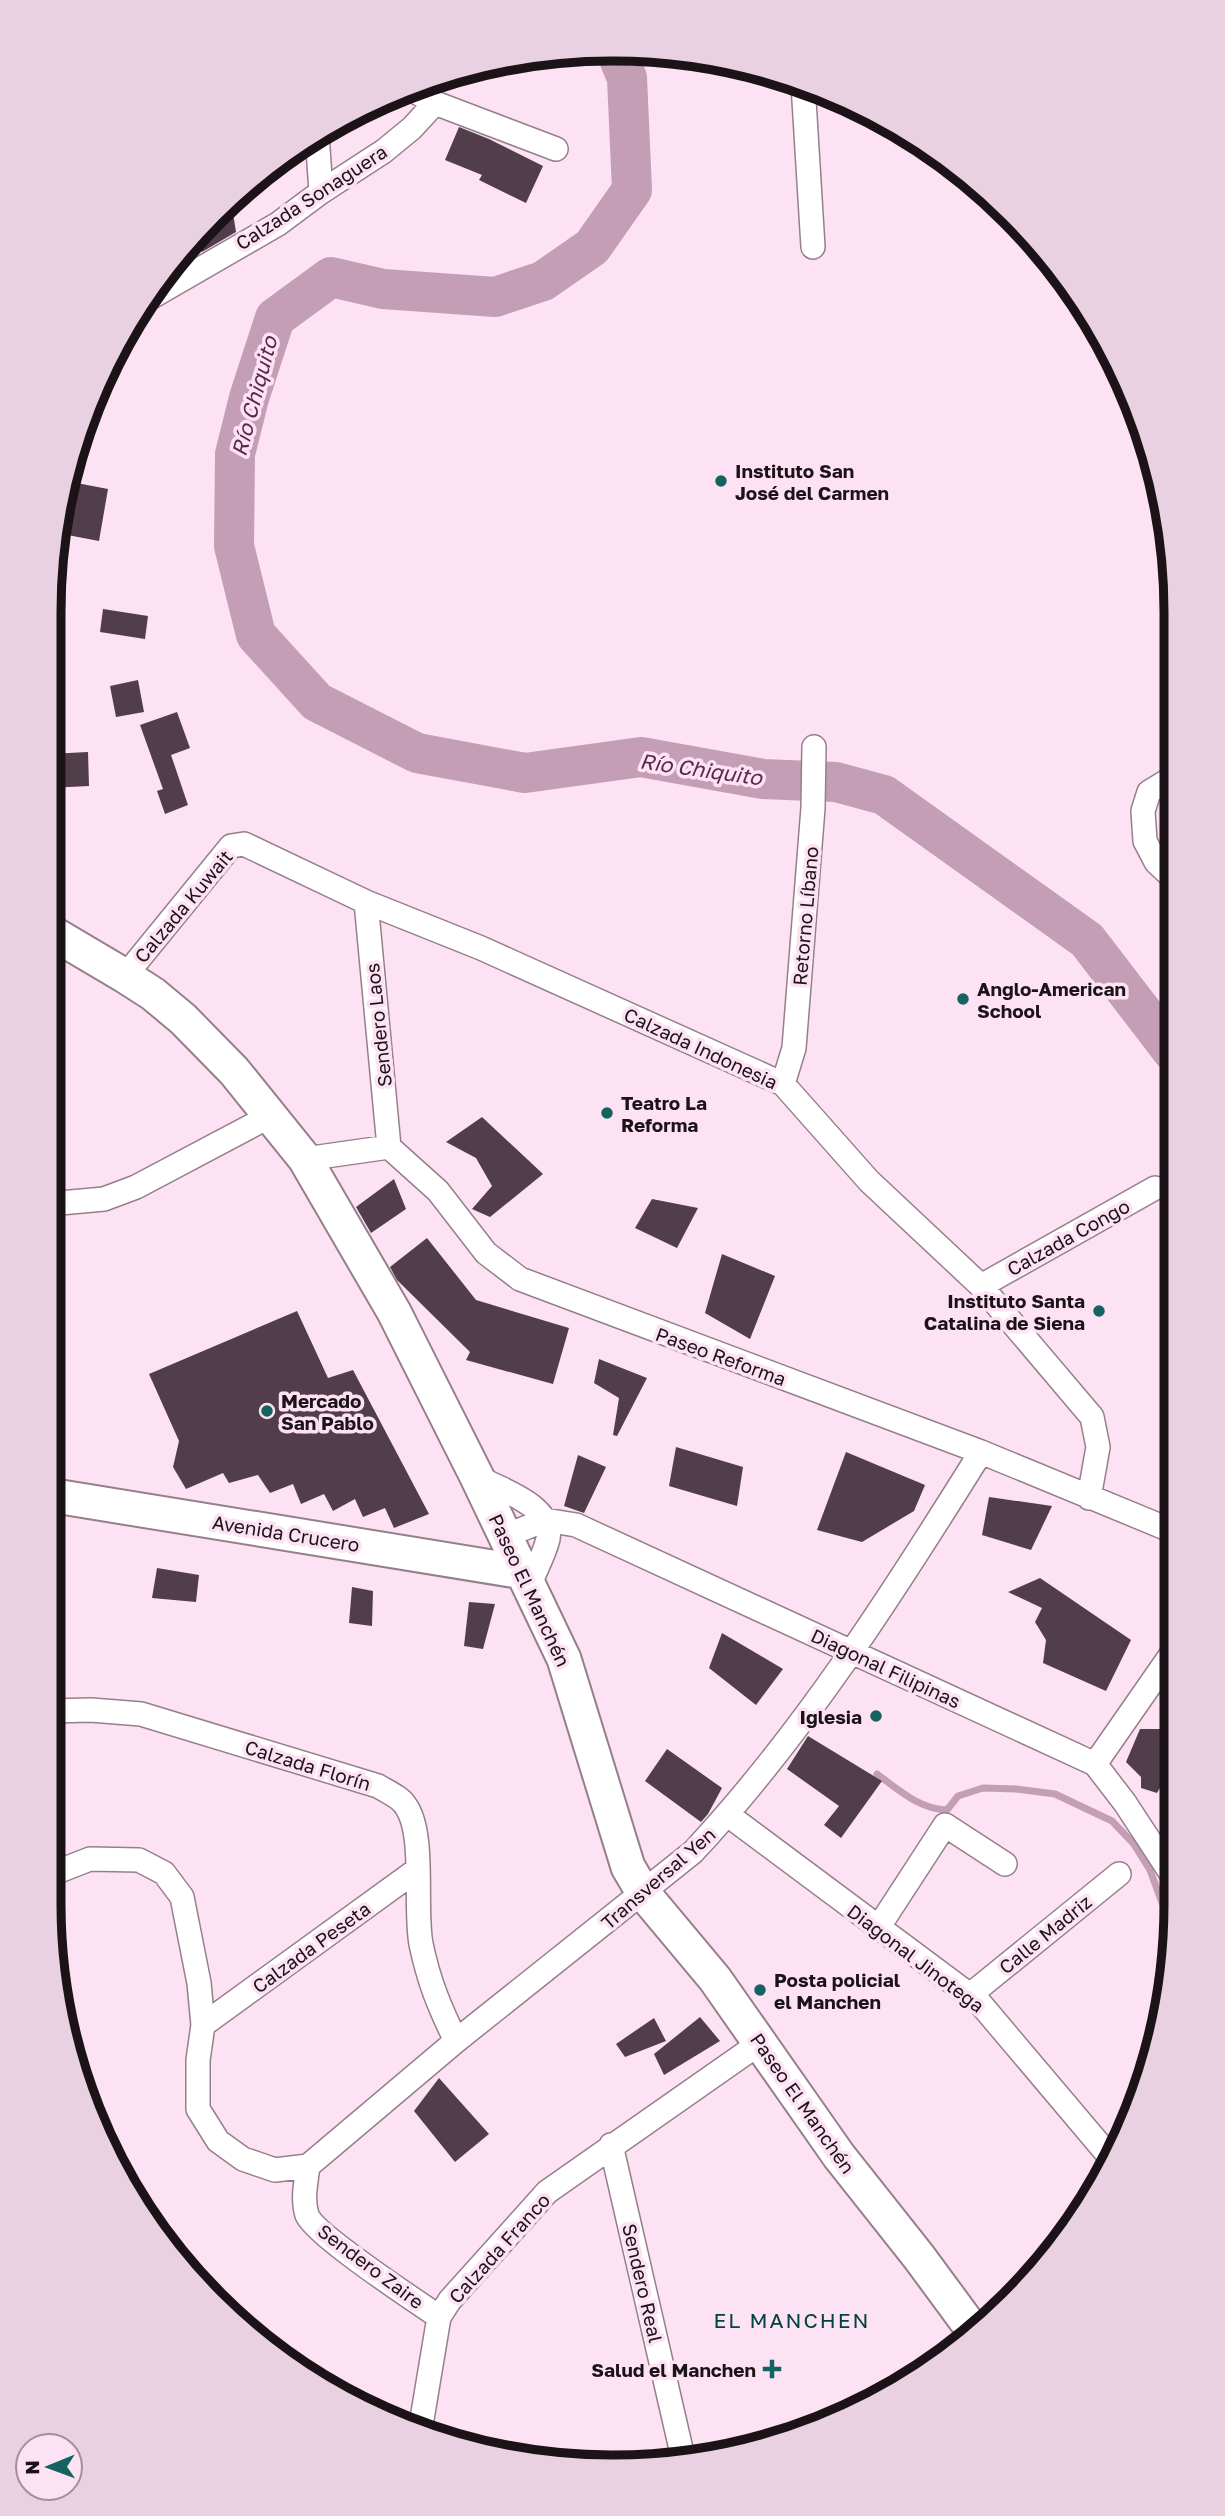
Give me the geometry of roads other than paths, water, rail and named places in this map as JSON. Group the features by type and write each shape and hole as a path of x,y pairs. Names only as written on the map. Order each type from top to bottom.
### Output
{"street":[{"path":"422,96 435,103 556,149"},
{"path":"804,96 813,247"},
{"name":"Calzada Sonaguera","path":"167,288 278,224 321,192 384,152 435,103"},
{"path":"318,147 321,192"},
{"name":"Retorno Líbano","path":"783,1084 794,1048 813,808 814,747"},
{"path":"1164,783 1149,792 1143,811 1144,841 1156,862 1164,870"},
{"name":"Calzada Indonesia","path":"244,844 366,902 481,948 783,1084 869,1181 981,1286 1092,1417 1098,1447 1089,1498"},
{"name":"Calzada Kuwait","path":"125,976 232,846 244,844"},
{"name":"Sendero Laos","path":"366,902 389,1147"},
{"name":"Paseo El Manchén","path":"61,938 153,994 183,1019 233,1071 305,1159 394,1312 564,1659 628,1867 644,1894 715,1979 839,2157 919,2256 969,2324"},
{"path":"61,1203 104,1199 136,1187 270,1116"},
{"path":"305,1159 389,1147"},
{"name":"Paseo Reforma","path":"389,1147 438,1191 486,1252 520,1279 982,1452 1164,1528"},
{"name":"Calzada Congo","path":"981,1286 1155,1188"},
{"name":"Transversal Yen","path":"308,2166 456,2041 644,1894 693,1852 728,1815 852,1652 982,1452"},
{"name":"Diagonal Filipinas","path":"477,1477 535,1507 545,1520 576,1525 1095,1764 1125,1803 1164,1863"},
{"name":"Avenida Crucero","path":"61,1497 526,1579"},
{"path":"505,1536 545,1520 548,1537 526,1579"},
{"path":"1095,1764 1164,1665"},
{"name":"Calzada Florín","path":"61,1711 91,1710 141,1714 378,1786 405,1804 415,1832 421,1942 433,1994 456,2041"},
{"name":"Diagonal Jinotega","path":"728,1815 979,2001 1105,2151"},
{"path":"878,1928 943,1825 1005,1864"},
{"path":"61,1870 89,1859 139,1860 164,1873 182,1897 199,1983 203,2025 198,2060 198,2109 218,2141 243,2159 275,2170 308,2166"},
{"name":"Calzada Peseta","path":"203,2025 418,1869"},
{"name":"Calle Madriz","path":"970,1995 1119,1874"},
{"name":"Calzada Franco","path":"422,2420 439,2317 450,2300 547,2192 760,2043"},
{"name":"Sendero Real","path":"611,2145 681,2450"},
{"name":"Sendero Zaire","path":"308,2166 304,2198 308,2218 334,2242 439,2317"}],"waterway":[{"name":"Río Chiquito","path":"620,61 627,78 632,190 592,247 543,281 495,297 383,289 331,277 275,318 249,398 235,454 234,546 256,635 317,702 417,753 525,773 641,757 763,779 836,782 884,795 1087,940 1164,1040"},
{"path":"877,1774 910,1798 937,1809 947,1810 958,1796 983,1788 1055,1794 1112,1821 1133,1843 1150,1870 1164,1908"}],"place":[{"name":"Instituto San José del Carmen","path":"721,481"},
{"name":"Anglo-American School","path":"963,999"},
{"name":"Teatro La Reforma","path":"607,1113"},
{"name":"Instituto Santa Catalina de Siena","path":"1099,1311"},
{"name":"Mercado San Pablo","path":"267,1411"},
{"name":"Iglesia","path":"876,1716"},
{"name":"Posta policial el Manchen","path":"760,1990"},
{"name":"Salud el Manchen","path":"772,2369"}],"district":[{"name":"EL MANCHEN","path":"792,2320"}]}
